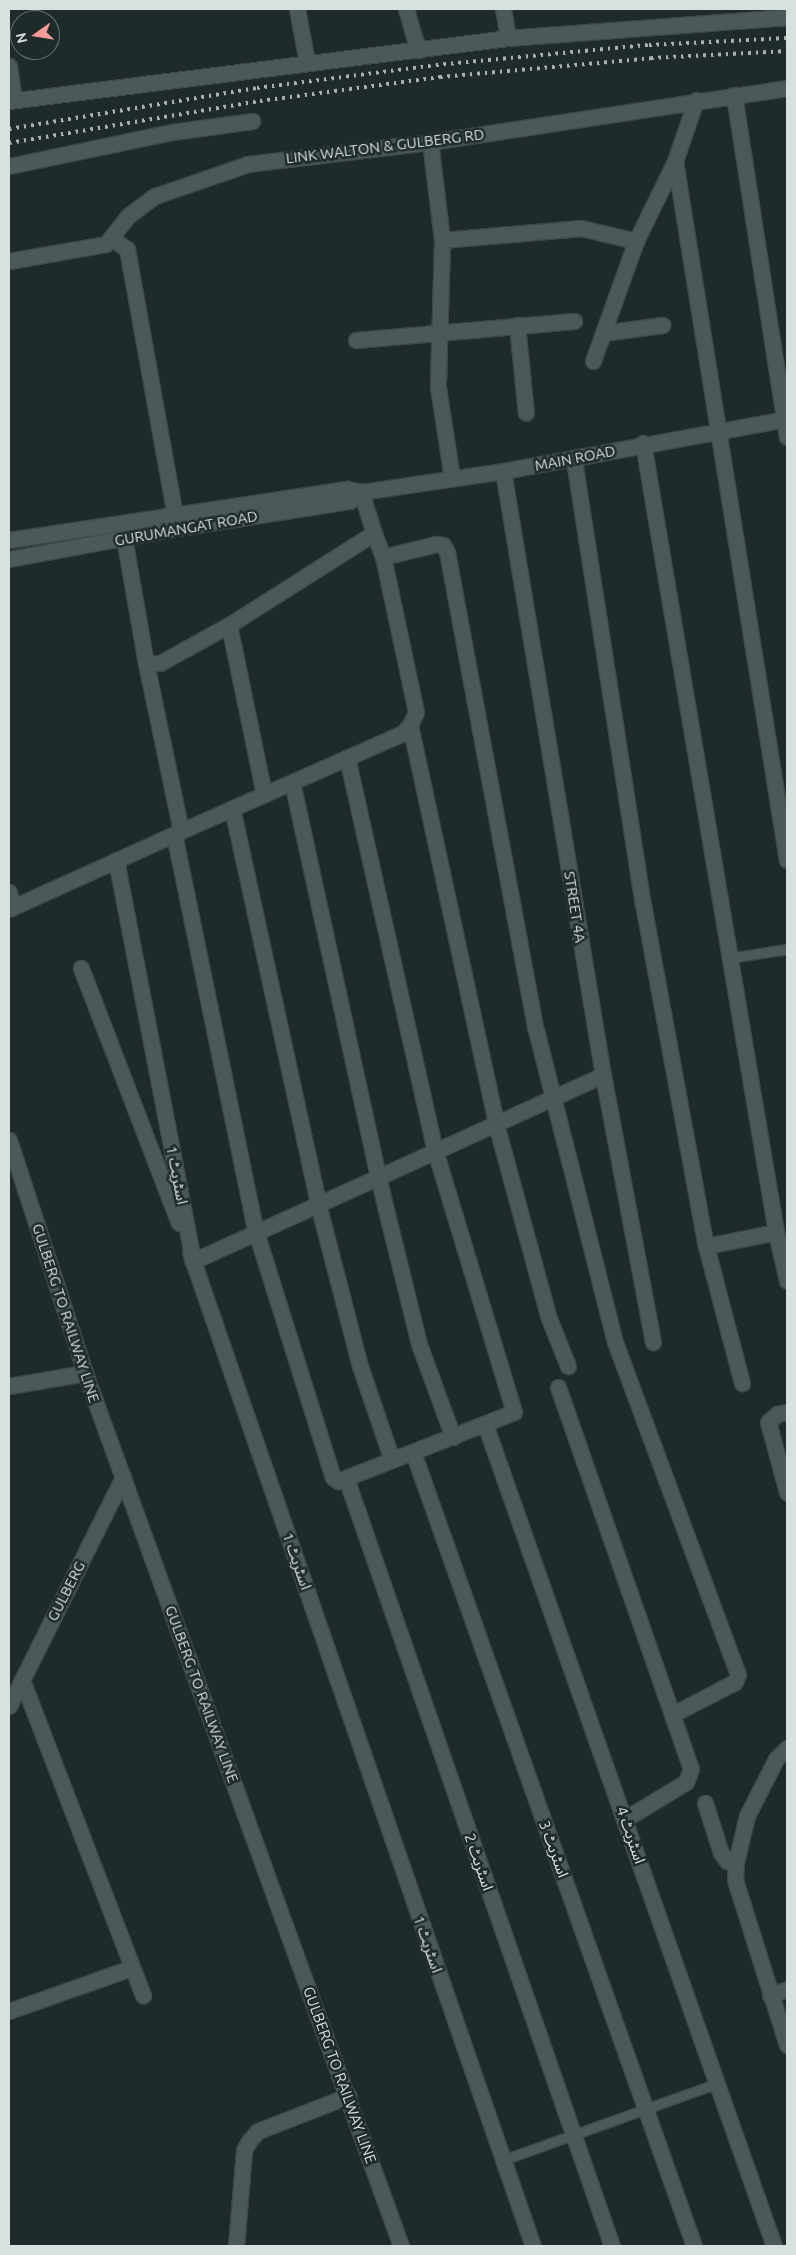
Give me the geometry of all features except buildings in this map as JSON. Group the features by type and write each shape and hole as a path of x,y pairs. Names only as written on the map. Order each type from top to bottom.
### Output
{"street":[{"path":"297,9 308,62"},
{"path":"406,9 418,50"},
{"path":"503,9 508,38"},
{"path":"9,66 11,101 508,38 787,17"},
{"name":"LINK WALTON & GULBERG RD","path":"113,239 128,216 155,196 248,164 430,142 696,100 787,88"},
{"path":"734,95 786,420 787,437"},
{"path":"593,361 636,241 675,161 696,100"},
{"path":"9,166 172,132 252,121"},
{"path":"430,142 442,240 438,387 452,478"},
{"path":"675,161 716,431 787,860"},
{"path":"442,240 581,228 636,241"},
{"path":"9,261 94,249 113,239 127,249 176,521"},
{"path":"356,340 439,331 574,321"},
{"path":"517,325 526,413"},
{"path":"603,333 662,325"},
{"name":"MAIN ROAD","path":"122,531 348,489 361,492 574,460 643,443 786,420"},
{"path":"643,443 776,1232 787,1281"},
{"path":"574,460 643,904 706,1246 742,1384"},
{"name":"STREET 4A","path":"503,471 603,1075 653,1342"},
{"path":"9,892 11,908 177,832 403,733 410,725 416,712 383,557 361,492"},
{"path":"9,540 94,525 122,531 177,832 256,1232 333,1477 338,1481 514,1412 435,1151 347,758"},
{"name":"GURUMANGAT ROAD","path":"9,560 122,531"},
{"path":"146,663 160,663 229,625 374,533"},
{"path":"383,557 436,544 443,545 447,552 536,1030 615,1342 738,1674 735,1682 672,1714"},
{"path":"229,625 264,794"},
{"path":"410,725 496,1124 548,1316 568,1366"},
{"path":"292,782 378,1177 419,1344 453,1437"},
{"path":"232,808 318,1204 360,1366 392,1460"},
{"name":"اسٹریٹ 1","path":"116,860 193,1261 533,2246"},
{"path":"81,968 193,1261 603,1075"},
{"name":"GULBERG TO RAILWAY LINE","path":"9,1140 85,1373 401,2246"},
{"path":"706,1246 776,1232"},
{"path":"9,1386 85,1373"},
{"path":"558,1387 692,1768 691,1776 686,1782 625,1819"},
{"path":"787,1412 777,1414 768,1422 787,1492"},
{"name":"اسٹریٹ 4","path":"485,1424 774,2246"},
{"name":"اسٹریٹ 3","path":"413,1452 694,2246"},
{"name":"GULBERG","path":"9,1706 123,1477"},
{"name":"اسٹریٹ 2","path":"346,1478 612,2246"},
{"path":"22,1680 143,1996"},
{"path":"787,1748 776,1759 747,1816 736,1862 739,1897 787,2045"},
{"path":"705,1803 721,1853 727,1861 736,1862"},
{"path":"9,2011 131,1968"},
{"path":"770,1995 787,1989"},
{"path":"236,2246 244,2150 248,2141 258,2131 348,2096"}],"lane":[{"path":"729,958 787,949"},
{"path":"503,2160 718,2083"}],"railway":[{"path":"9,129 257,88 436,65 649,45 787,38"},
{"path":"9,143 260,101 440,77 651,58 787,51"}]}
